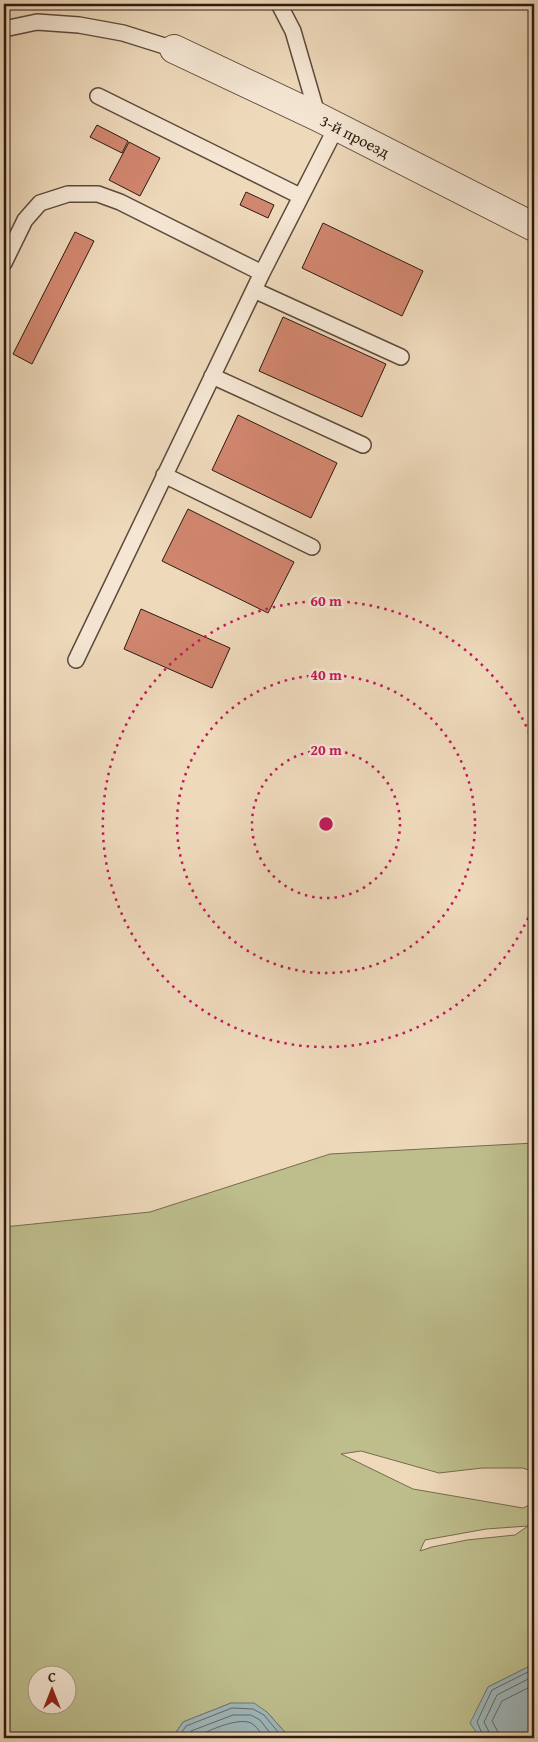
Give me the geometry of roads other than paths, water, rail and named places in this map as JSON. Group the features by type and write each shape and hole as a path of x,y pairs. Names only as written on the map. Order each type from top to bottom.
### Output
{"street":[{"name":"3-й проезд","path":"174,49 328,122 534,226"}],"lane":[{"path":"76,660 300,196 328,122 293,32 279,4"},
{"path":"4,29 38,22 79,25 123,33 174,49"},
{"path":"98,96 300,196"},
{"path":"4,263 26,220 40,203 68,194 98,194 120,202 262,273"},
{"path":"254,290 401,357"},
{"path":"212,376 362,445"},
{"path":"164,476 312,547"}],"water":[{"path":"534,1664 534,1738 480,1738 470,1723 488,1687"},
{"path":"231,1703 254,1703 267,1712 290,1738 172,1738 183,1722"}]}
